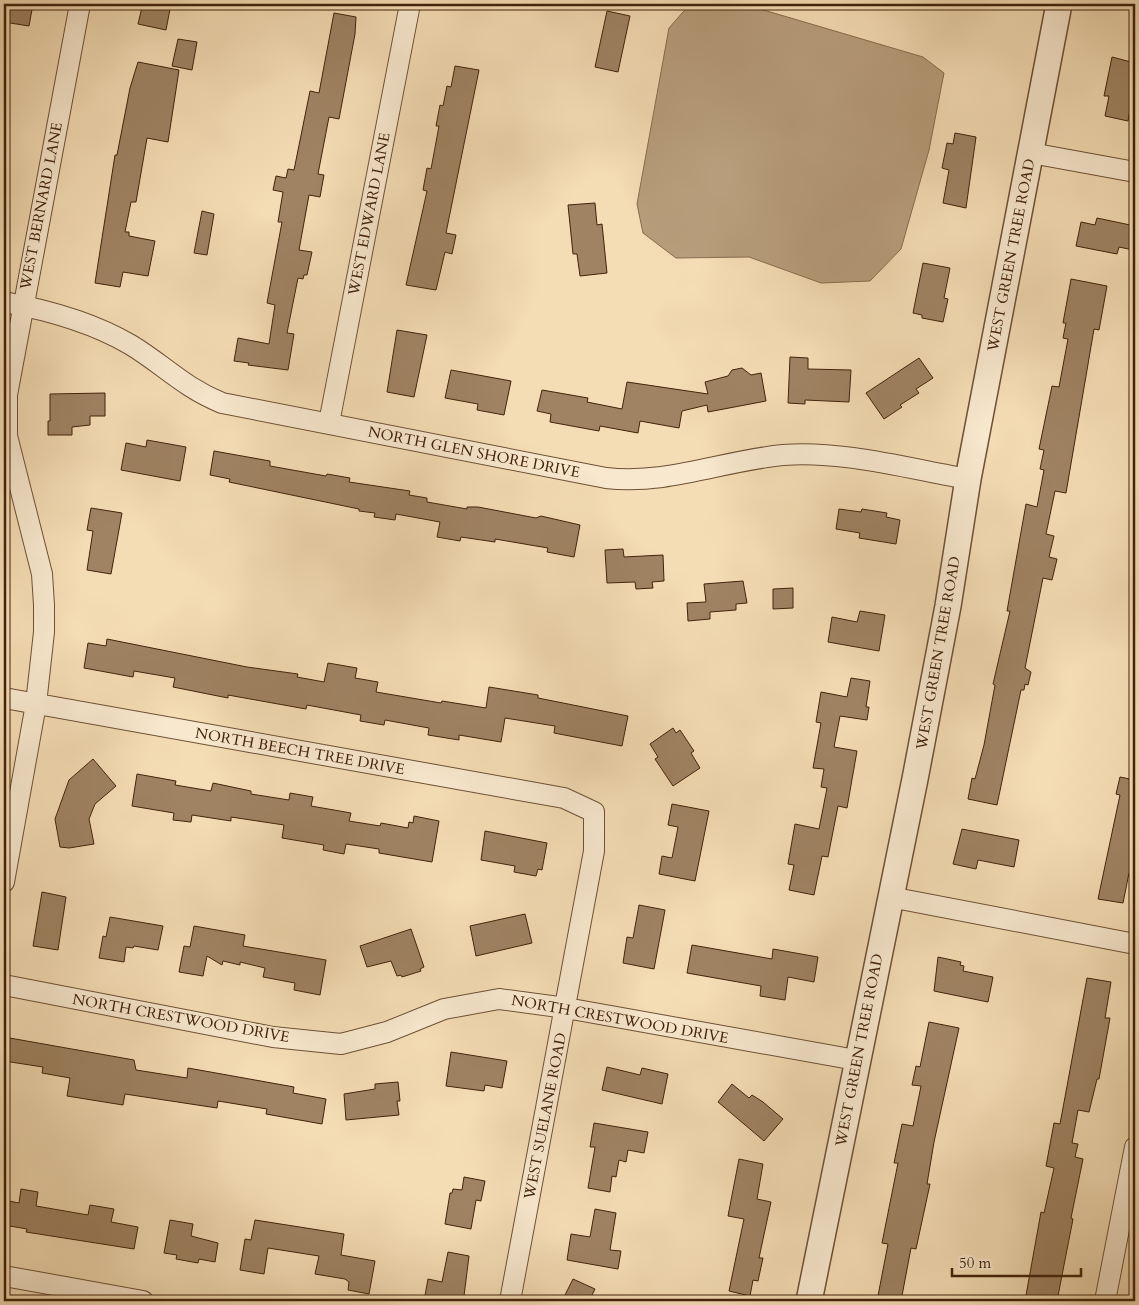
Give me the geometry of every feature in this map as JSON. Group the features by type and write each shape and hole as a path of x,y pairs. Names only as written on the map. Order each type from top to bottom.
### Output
{"street":[{"name":"WEST BERNARD LANE","path":"4,882 36,704 44,632 42,574 7,436 7,395 13,303 80,4"},
{"name":"WEST EDWARD LANE","path":"329,424 410,4"},
{"name":"WEST GREEN TREE ROAD","path":"809,1301 946,616 968,479 1059,4"},
{"path":"1031,153 1135,172"},
{"name":"NORTH GLEN SHORE DRIVE","path":"13,303 69,317 106,332 132,346 191,389 222,403 509,460 632,481 652,480 740,462 802,454 828,455 968,479"},
{"name":"NORTH BEECH TREE DRIVE","path":"4,698 564,798 594,812"},
{"name":"WEST SUELANE ROAD","path":"510,1301 594,851 594,812"},
{"path":"890,897 1135,944"},
{"name":"NORTH CRESTWOOD DRIVE","path":"4,985 273,1037 341,1044 386,1032 444,1009 499,998 566,1008 856,1060"},
{"path":"1105,1301 1135,1147"},
{"path":"4,1276 143,1301"}],"shaded area":[{"path":"690,4 750,6 923,57 944,73 929,150 901,249 870,281 821,283 749,257 676,258 643,233 637,204 669,28"}],"building":[{"path":"7,4 33,4 29,26 4,22 4,7 6,8"},
{"path":"146,4 171,4 166,30 138,24 142,7 145,7"},
{"path":"607,11 630,16 618,72 595,67"},
{"path":"334,13 356,17 355,34 339,119 329,117 318,174 324,175 320,197 309,195 299,250 312,252 307,275 304,275 303,279 298,278 287,333 294,334 288,370 248,365 249,363 234,361 238,338 269,344 275,305 267,303 282,222 278,222 283,192 273,190 276,176 286,178 288,169 294,170 310,91 319,93"},
{"path":"178,39 197,42 192,70 172,66"},
{"path":"1112,57 1135,63 1135,81 1128,121 1105,116 1109,96 1104,96"},
{"path":"138,62 179,70 168,142 147,138 136,202 131,202 125,232 129,232 129,236 155,241 148,276 123,272 120,287 95,283 115,155 117,155 130,88"},
{"path":"455,66 479,70 446,233 456,235 452,254 445,252 436,290 406,285 427,191 423,190 427,168 431,169 439,126 436,126 440,105 443,106 447,86 451,87"},
{"path":"955,133 976,137 966,208 943,203 949,170 942,168 947,143 953,144"},
{"path":"595,203 597,225 602,224 607,273 580,276 577,254 573,254 568,205"},
{"path":"202,211 214,214 207,255 194,253"},
{"path":"1097,218 1135,226 1133,250 1119,247 1117,254 1076,246 1081,222 1095,225"},
{"path":"923,263 950,268 944,298 948,299 943,322 922,318 922,315 913,313"},
{"path":"1071,279 1107,286 1099,330 1094,329 1066,493 1055,491 1046,534 1054,536 1049,557 1057,559 1052,580 1043,578 1025,668 1031,672 1028,685 1025,684 1024,690 1021,690 997,805 968,799 972,778 975,779 984,745 995,685 993,684 1010,611 1007,611 1026,504 1037,507 1044,470 1040,469 1044,450 1039,449 1052,386 1059,387 1068,339 1063,338 1066,323 1063,323"},
{"path":"397,330 427,335 414,397 387,392"},
{"path":"790,357 808,358 808,369 851,370 849,402 805,400 805,404 788,403"},
{"path":"919,358 933,378 916,389 919,393 900,405 902,407 884,419 866,393"},
{"path":"742,368 751,375 761,373 766,401 708,412 707,405 682,411 679,428 640,421 638,433 600,426 599,431 550,422 551,414 537,411 542,390 588,398 587,402 622,409 627,382 708,394 705,382 728,376 732,370"},
{"path":"451,370 511,381 504,415 477,410 478,404 445,398"},
{"path":"105,393 105,416 90,416 90,425 72,427 72,435 48,435 50,394"},
{"path":"147,440 186,447 180,481 121,470 126,443 146,447"},
{"path":"214,451 270,461 270,466 326,476 327,474 350,478 349,482 410,491 409,495 427,498 427,502 467,509 467,507 478,507 536,518 541,516 580,525 574,557 547,552 548,548 495,539 495,542 461,537 460,541 437,537 440,522 396,514 395,520 374,517 375,513 359,511 359,509 229,482 230,479 210,475"},
{"path":"91,508 122,513 111,574 87,570 93,531 87,530"},
{"path":"839,509 861,512 862,509 887,513 886,517 900,520 896,544 859,538 860,533 836,529"},
{"path":"623,549 624,557 663,555 664,581 652,582 653,588 636,589 635,582 607,583 605,550"},
{"path":"743,581 747,603 736,604 736,610 710,612 710,619 688,621 687,603 706,602 704,584"},
{"path":"793,588 793,608 773,609 773,589"},
{"path":"860,611 885,615 879,651 828,642 832,617 857,622"},
{"path":"107,639 247,667 298,674 297,677 324,682 328,663 357,668 355,678 378,682 376,692 441,703 442,701 486,708 489,687 538,695 538,698 628,716 622,746 554,733 555,726 505,718 501,742 459,735 459,740 428,735 429,728 385,720 384,725 360,721 361,715 307,705 306,709 228,695 228,698 173,687 175,678 134,671 133,677 84,668 88,643 106,646"},
{"path":"851,678 870,681 866,707 869,707 867,720 840,716 834,747 857,751 847,808 838,806 828,857 822,856 814,895 789,890 794,865 788,864 795,824 819,829 827,788 821,787 824,769 813,768 821,723 816,722 821,692 847,697"},
{"path":"673,728 676,733 680,730 694,751 691,753 700,768 673,786 655,759 658,757 650,744"},
{"path":"93,759 116,786 95,804 89,819 94,844 69,848 60,847 55,819 69,780"},
{"path":"137,774 176,781 175,785 211,791 213,783 251,791 251,794 289,800 290,793 313,797 311,806 351,813 349,821 380,826 381,823 408,828 409,822 413,823 414,816 439,821 432,862 379,853 379,849 346,844 344,854 323,850 324,845 282,838 284,825 231,817 231,821 192,815 191,822 173,820 174,813 132,806"},
{"path":"1120,777 1135,780 1135,874 1129,873 1123,903 1098,899 1120,795 1116,794"},
{"path":"672,804 709,811 695,881 659,874 662,856 672,858 678,827 668,825"},
{"path":"962,829 1019,840 1014,867 978,860 976,869 953,864"},
{"path":"485,831 547,843 542,870 538,869 536,876 514,872 515,866 481,860"},
{"path":"42,892 66,897 58,950 33,946"},
{"path":"639,905 665,910 654,969 623,963 627,937 633,938"},
{"path":"525,914 532,943 476,956 470,926"},
{"path":"110,917 163,926 158,950 134,946 133,948 126,947 124,962 99,958 103,936 106,937"},
{"path":"194,926 245,935 243,946 326,960 320,995 294,990 295,983 263,977 265,968 240,962 240,965 223,961 222,965 207,956 203,976 179,972 184,946 190,947"},
{"path":"411,929 424,967 420,969 421,971 402,977 401,975 397,976 391,961 367,967 360,946"},
{"path":"692,945 772,959 773,949 818,957 814,982 788,977 785,1000 760,996 761,986 687,973"},
{"path":"938,957 961,962 960,965 964,966 963,971 993,977 988,1002 934,991"},
{"path":"1087,978 1111,982 1105,1018 1110,1018 1099,1079 1097,1079 1089,1112 1078,1110 1072,1143 1078,1144 1075,1157 1083,1159 1071,1218 1073,1219 1057,1301 1025,1301 1041,1212 1044,1213 1054,1168 1046,1166 1054,1123 1060,1124"},
{"path":"929,1022 959,1028 934,1142 927,1184 930,1184 916,1249 911,1248 901,1301 877,1301 888,1244 882,1243 898,1163 894,1163 902,1124 913,1126 921,1086 912,1085 916,1066 920,1067"},
{"path":"4,1037 134,1060 136,1070 187,1078 188,1068 294,1087 293,1093 326,1099 322,1124 266,1114 267,1109 218,1101 217,1108 125,1094 123,1105 67,1096 70,1078 42,1073 43,1067 4,1061"},
{"path":"451,1052 507,1061 502,1088 485,1085 484,1091 446,1086"},
{"path":"607,1067 640,1075 642,1068 668,1074 662,1104 602,1090"},
{"path":"398,1082 400,1101 397,1101 399,1115 346,1120 344,1094 375,1089 375,1084"},
{"path":"732,1084 749,1098 752,1095 763,1102 783,1119 764,1141 718,1102"},
{"path":"594,1123 648,1132 644,1153 628,1150 626,1162 619,1160 616,1177 612,1176 610,1192 588,1188 595,1147 590,1147"},
{"path":"739,1159 763,1164 757,1199 771,1202 759,1258 763,1258 758,1281 753,1280 750,1296 729,1291 744,1219 728,1216"},
{"path":"464,1177 485,1181 481,1201 476,1200 471,1229 445,1224 450,1193 452,1193 453,1189 462,1190"},
{"path":"21,1189 38,1192 36,1206 88,1215 90,1205 114,1209 111,1222 138,1227 134,1249 26,1232 27,1229 4,1225 9,1201 19,1203"},
{"path":"595,1209 616,1213 610,1250 621,1251 618,1269 567,1260 571,1234 590,1237"},
{"path":"170,1220 193,1224 191,1236 218,1243 215,1262 199,1259 198,1263 176,1259 177,1255 164,1253"},
{"path":"255,1220 344,1234 341,1255 375,1261 369,1294 348,1290 349,1282 345,1279 315,1274 319,1256 268,1248 264,1274 240,1270 245,1239 251,1240"},
{"path":"448,1252 469,1256 464,1296 461,1296 460,1301 424,1301 428,1279 442,1282"},
{"path":"573,1279 595,1289 589,1301 562,1301"}]}
